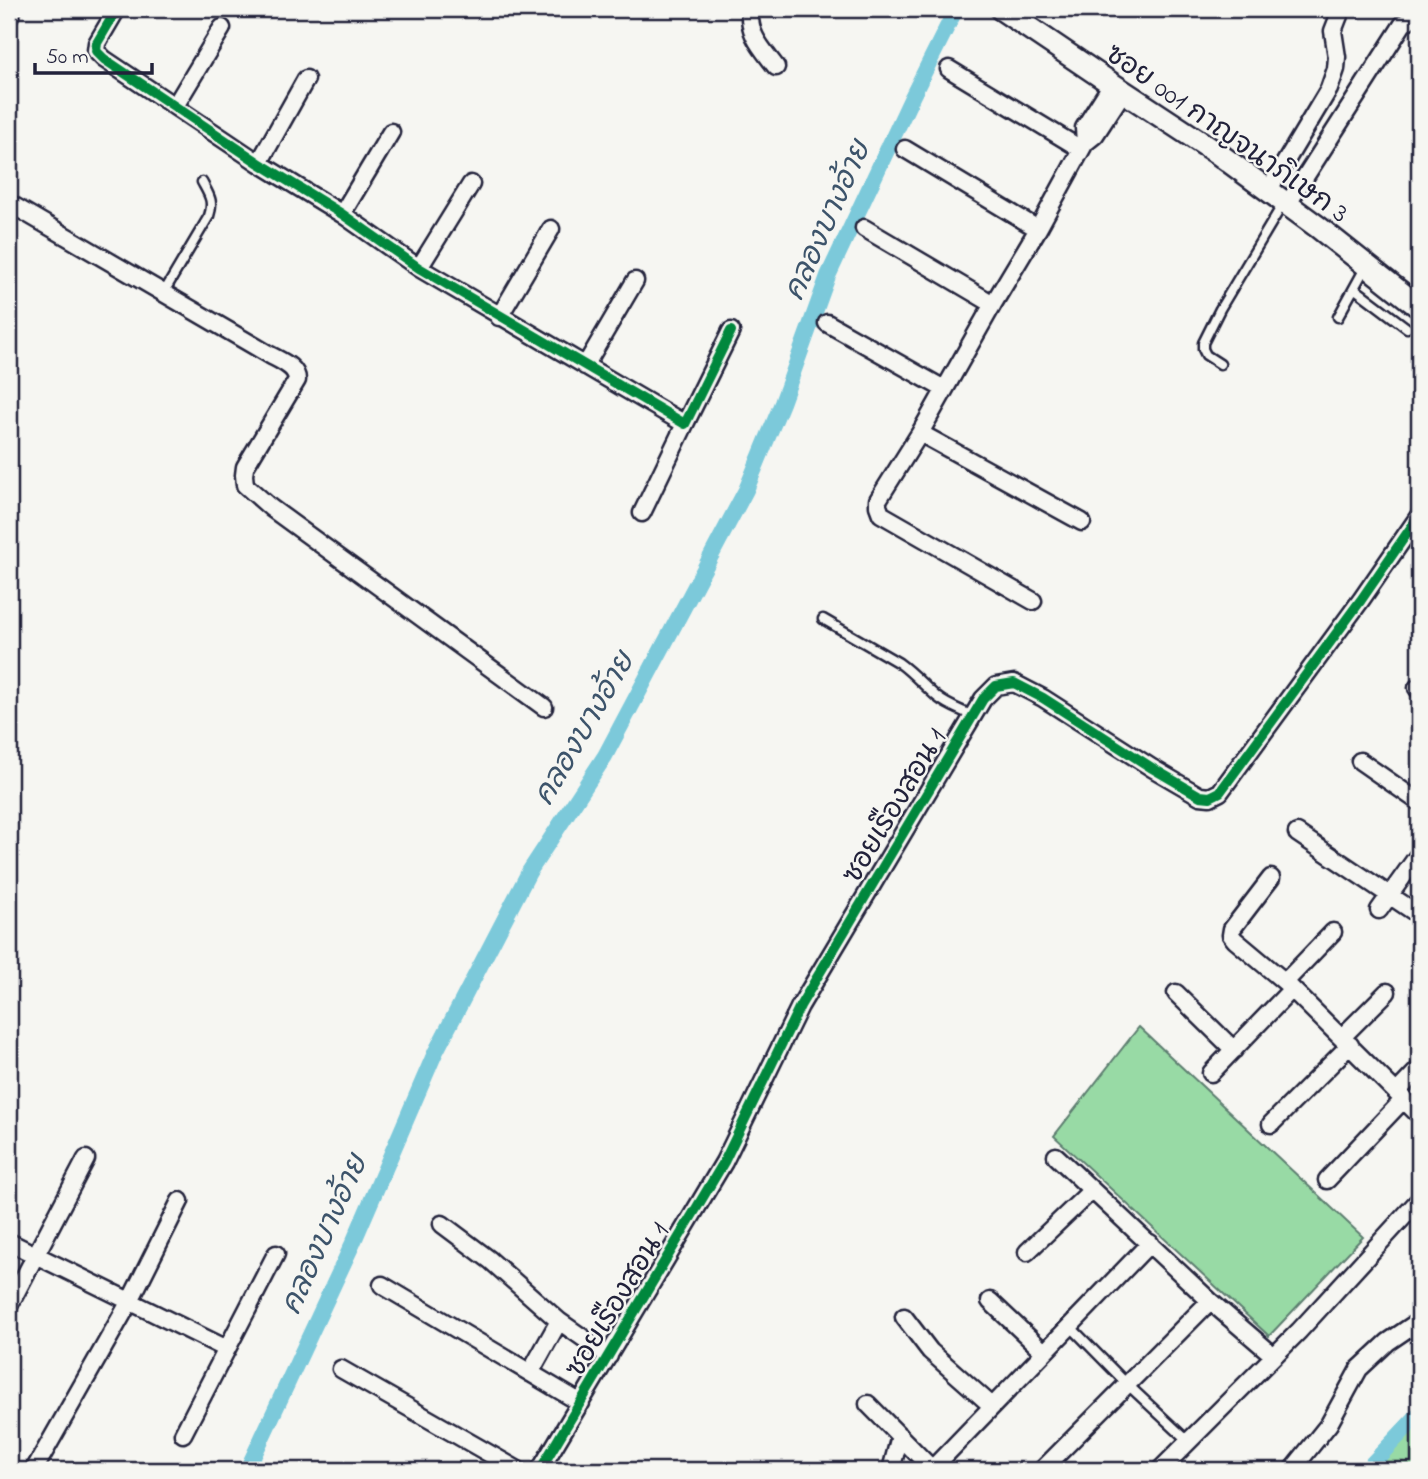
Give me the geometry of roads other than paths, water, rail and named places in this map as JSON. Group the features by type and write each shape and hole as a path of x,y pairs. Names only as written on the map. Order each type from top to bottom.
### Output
{"street":[{"path":"9,17 13,9"},
{"path":"117,9 97,43 96,51 104,59 259,163 342,214 419,268 685,424"},
{"path":"750,9 749,23 752,33 776,67"},
{"name":"ซอย 001 กาญจนาภิเษก 3","path":"1001,9 1220,155 1419,307"},
{"path":"1280,199 1336,69 1333,31 1340,13"},
{"path":"1280,199 1365,82 1403,24 1413,17 1419,17"},
{"path":"175,106 222,28"},
{"path":"949,69 1083,146"},
{"path":"259,163 306,79"},
{"path":"1033,601 881,514 878,500 920,433 1083,146 1095,135 1117,88"},
{"path":"342,214 391,132"},
{"path":"905,149 1038,229"},
{"path":"419,268 471,184"},
{"path":"9,203 290,367 297,374 297,380 245,467 245,485 282,516 544,707"},
{"path":"864,228 993,303"},
{"path":"499,317 551,229"},
{"path":"585,366 635,281"},
{"path":"827,323 944,389"},
{"path":"642,513 730,331"},
{"path":"920,433 1082,522"},
{"name":"ซอยเรืองสอน 1","path":"540,1470 724,1162 800,1006 983,699 996,686 1014,683 1043,698 1200,796 1210,797 1220,792 1419,516"},
{"path":"1360,761 1419,802"},
{"path":"1297,833 1419,915"},
{"path":"1379,910 1419,854"},
{"path":"1271,878 1232,929 1231,935 1289,985 1419,1115"},
{"path":"1211,1073 1234,1050 1333,932"},
{"path":"1271,1124 1387,992"},
{"path":"1176,993 1234,1050"},
{"path":"1327,1180 1401,1096 1419,1069"},
{"path":"1056,1156 1210,1301 1274,1356"},
{"path":"9,1306 86,1159"},
{"path":"1027,1252 1092,1190"},
{"path":"1160,1470 1274,1356 1419,1200"},
{"path":"34,1470 130,1301 180,1201"},
{"path":"442,1224 490,1260 559,1321 609,1356"},
{"path":"9,1242 227,1349"},
{"path":"869,1404 932,1470 1150,1243"},
{"path":"183,1434 276,1254"},
{"path":"382,1285 581,1403"},
{"path":"990,1301 1044,1352"},
{"path":"1042,1470 1210,1301"},
{"path":"904,1317 930,1351 992,1406"},
{"path":"530,1373 559,1321"},
{"path":"1292,1470 1329,1424 1359,1369 1388,1342 1419,1321"},
{"path":"341,1369 518,1470"},
{"path":"891,1470 900,1436"}],"lane":[{"path":"164,292 209,216 211,198 202,182"},
{"path":"1220,364 1206,355 1203,343 1280,199"},
{"path":"1338,317 1366,265"},
{"path":"1354,288 1407,328"},
{"path":"823,619 899,663 946,704 973,716"},
{"path":"1070,1326 1188,1441"}],"waterway":[{"name":"คลองบางอ้าย","path":"247,1470 353,1243 435,1053 529,872 605,756 746,490 782,403 828,276 956,9"},
{"path":"1366,1470 1419,1414"}]}
